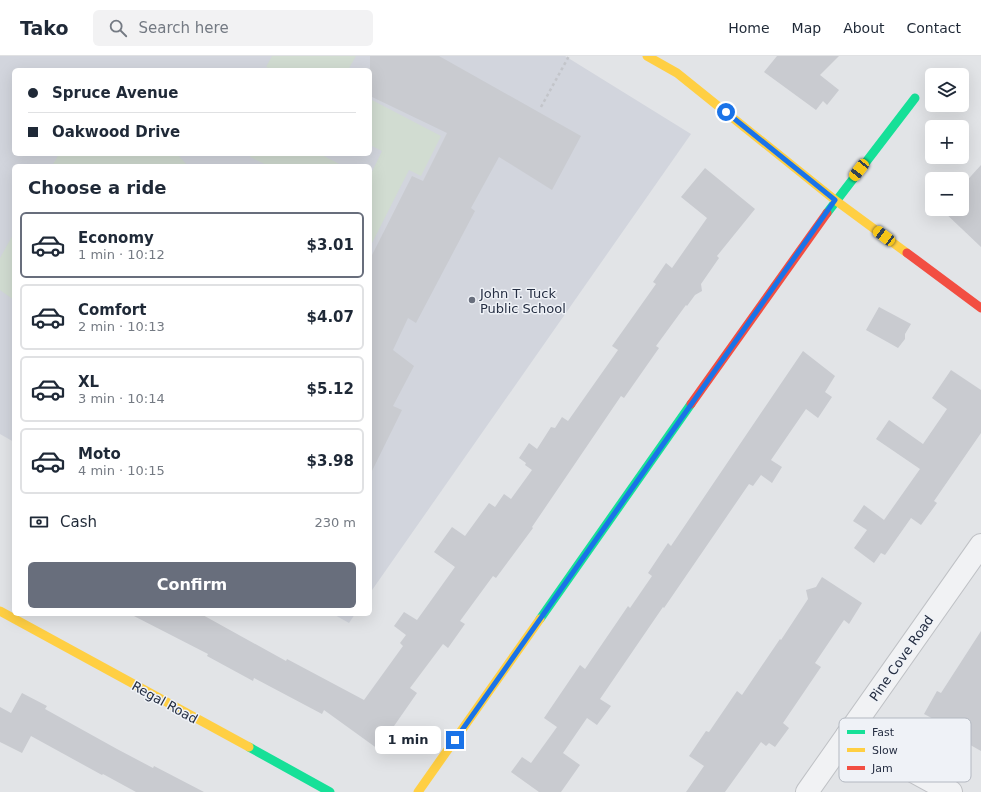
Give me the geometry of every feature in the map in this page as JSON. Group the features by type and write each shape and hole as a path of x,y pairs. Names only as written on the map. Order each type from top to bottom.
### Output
{"street":[{"path":"647,56 677,72 835,200 981,308"},
{"path":"418,792 835,200 915,98"},
{"name":"Pine Cove Road","path":"859,718 981,545"},
{"name":"Regal Road","path":"0,611 330,792"},
{"name":"Pine Cove Road","path":"807,792 839,746"},
{"path":"933,782 951,792"}],"path":[{"path":"541,107 569,56"}],"shaded area":[{"name":"John T. Tuck Public School","path":"0,56 565,56 691,134 372,590 372,164 12,164 12,441 0,434"},
{"path":"272,56 356,56 349,68 266,67"},
{"path":"372,100 441,136 421,176 409,170 372,243 372,172 382,151 372,146"},
{"path":"58,156 179,156 186,164 53,164"},
{"path":"324,156 339,164 265,164 250,157"},
{"path":"12,237 12,299 0,290 0,258"},
{"path":"337,616 354,616 349,623"}],"building":[{"path":"370,56 439,56 581,136 552,190 499,157 471,208 475,211 416,323 408,318 393,350 414,366 393,406 402,410 372,471 372,255 412,176 423,181 447,133 372,97 372,68 370,68"},
{"path":"777,56 839,56 820,75 839,90 827,105 823,101 816,110 764,72"},
{"path":"981,165 981,247 948,216 969,216 969,178"},
{"path":"705,168 755,209 717,256 719,258 701,284 702,291 695,295 687,306 686,305 656,346 659,348 624,398 621,396 532,527 533,528 496,578 493,576 460,621 465,624 448,648 443,644 410,688 417,693 378,749 324,710 322,714 254,678 253,681 207,656 208,654 134,616 205,616 286,661 287,659 364,700 403,646 400,643 406,635 394,626 404,612 417,620 455,567 434,552 452,527 465,536 489,503 495,507 504,494 511,499 532,470 519,458 529,443 537,449 551,427 555,428 562,417 568,421 618,350 612,346 656,284 653,282 666,263 672,268 707,218 681,197"},
{"path":"879,307 911,324 905,334 905,339 898,348 866,330"},
{"path":"803,351 835,376 825,392 832,397 818,418 806,409 771,460 782,467 772,483 761,475 753,486 749,484 664,608 663,607 600,699 611,706 597,725 587,718 563,753 580,765 561,792 539,792 511,772 522,757 531,763 557,727 544,718 580,665 585,669 628,606 630,608 652,576 648,573 668,543 671,546"},
{"path":"951,370 981,390 981,433 934,501 937,503 921,525 911,518 885,555 881,553 874,563 854,548 867,530 853,521 864,505 884,520 920,469 876,439 889,420 923,444 947,409 932,398"},
{"path":"822,577 862,603 849,624 844,620 815,663 821,667 783,723 789,728 775,747 769,743 766,746 761,742 725,792 686,792 704,766 689,756 706,731 709,732 737,691 742,695 808,599 806,590 816,587"},
{"path":"981,631 981,751 971,745 971,718 932,718 924,714 937,691 941,693"},
{"path":"22,693 47,706 45,709 117,749 204,792 136,792 31,736 22,753 0,742 0,707 11,713"}],"traffic: fast":[{"path":"827,213 915,98"},
{"path":"540,619 691,404"},
{"path":"249,747 330,792"}],"traffic: slow":[{"path":"647,56 677,73 835,200 907,253"},
{"path":"0,611 249,747"},
{"path":"418,792 540,619"}],"traffic: jam":[{"path":"691,404 827,213"},
{"path":"907,253 981,308"}],"place":[{"name":"John T. Tuck Public School","path":"472,300"}],"route":[{"path":"455,740 835,200 726,112"}]}
